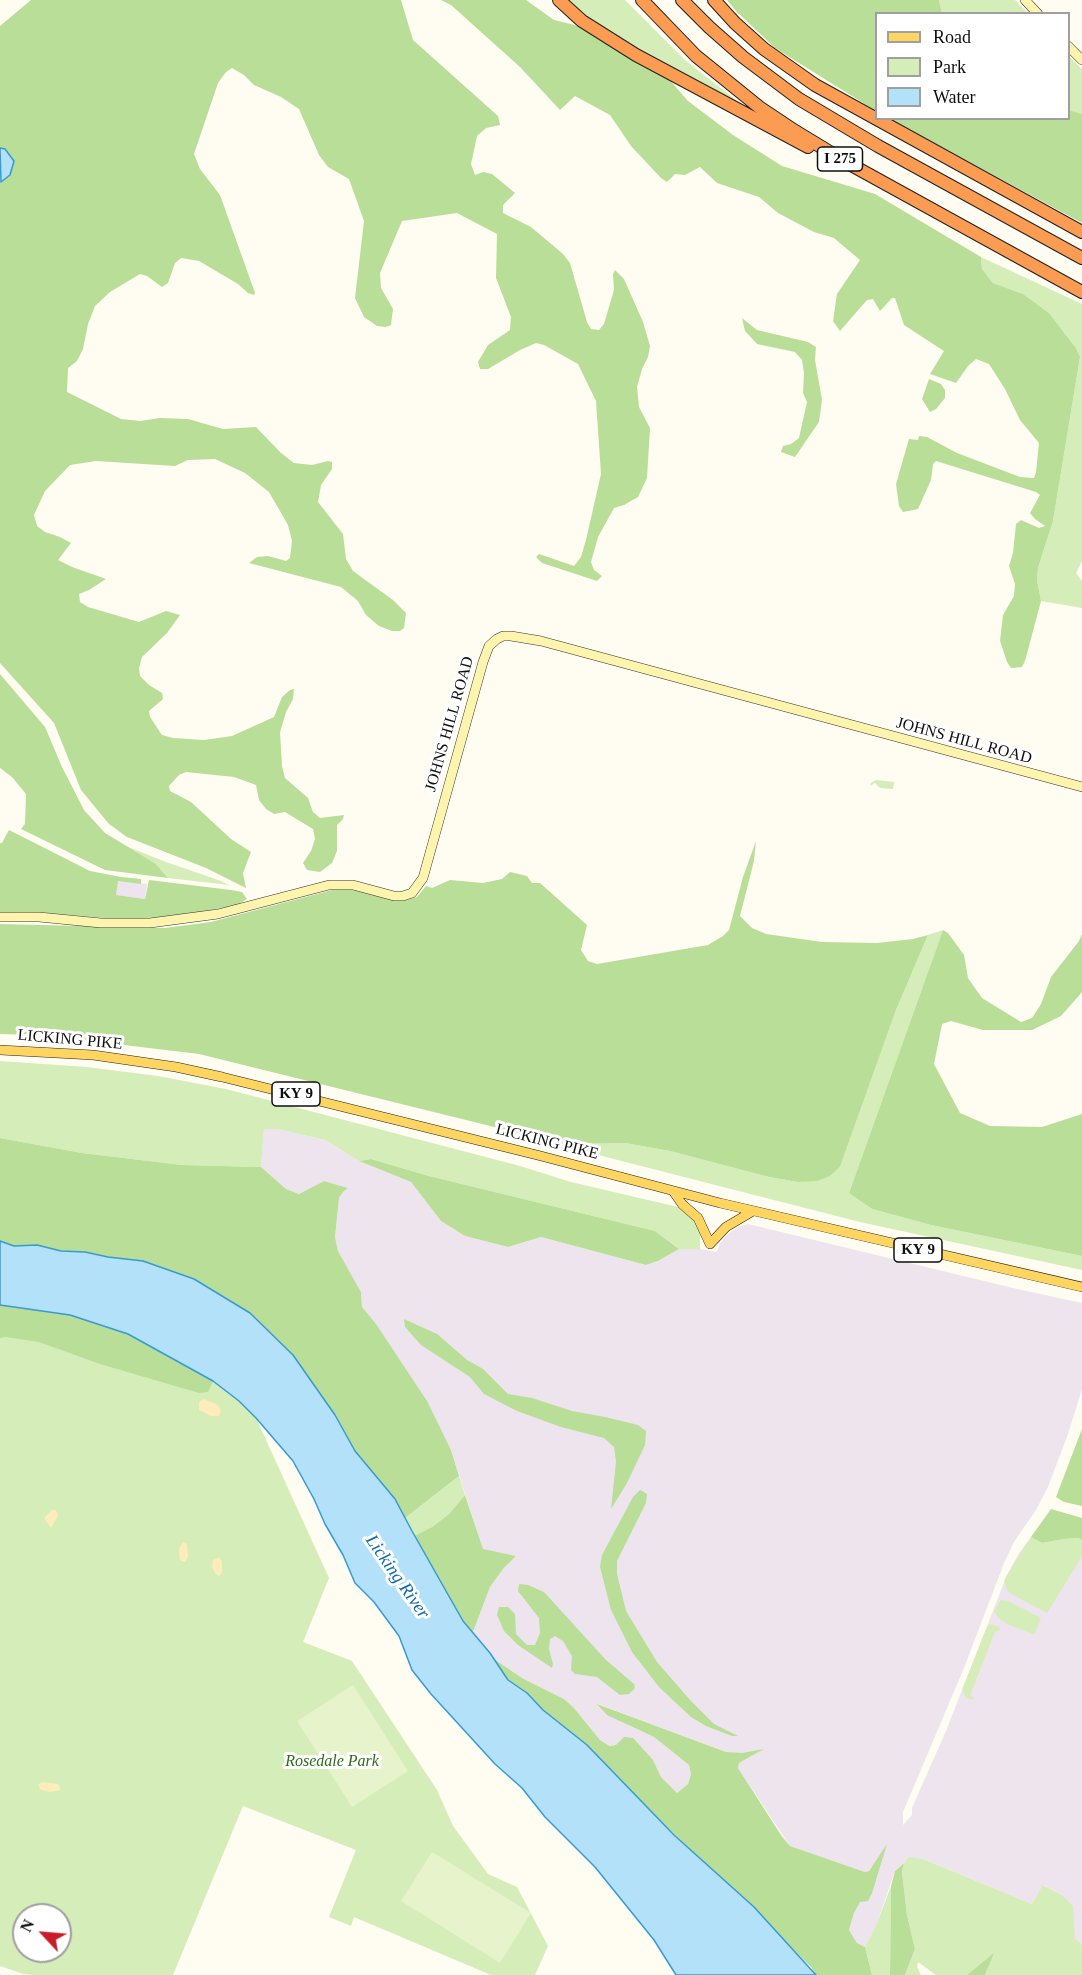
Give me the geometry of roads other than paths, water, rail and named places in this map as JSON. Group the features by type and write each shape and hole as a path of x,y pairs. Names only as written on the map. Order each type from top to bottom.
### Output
{"highway":[{"path":"559,0 582,21 646,61 780,134 846,162"},
{"name":"I 275","path":"642,0 679,40 733,87 795,131 846,162 1082,292"},
{"name":"I 275","path":"682,0 743,57 799,99 878,146 1082,258"},
{"path":"714,0 764,49 815,84 875,117"},
{"path":"880,120 1082,232"}],"main road":[{"path":"1024,0 1036,12"},
{"path":"1070,48 1082,60"},
{"name":"JOHNS HILL ROAD","path":"0,917 39,917 101,923 150,923 218,914 329,885 353,885 394,896 412,893 423,878 483,662 489,646 503,636 541,641 1082,787"},
{"name":"LICKING PIKE","path":"0,1050 93,1055 176,1067 222,1077 753,1211 1082,1287"},
{"path":"674,1191 682,1204 698,1218 711,1244 726,1227 753,1211"}],"water":[{"path":"0,148 5,149 14,161 10,175 1,182"},
{"name":"Licking River","path":"0,1241 14,1246 37,1245 61,1251 85,1252 143,1261 194,1279 250,1313 293,1355 335,1415 355,1451 395,1499 463,1621 490,1653 508,1680 527,1693 543,1710 587,1745 674,1835 754,1907 816,1975 676,1975 654,1940 595,1867 545,1817 522,1788 495,1764 412,1670 399,1636 374,1602 355,1583 343,1555 293,1461 256,1418 213,1381 128,1334 70,1315 0,1305"}],"park label":[{"name":"Rosedale Park","path":"332,1762"}]}
